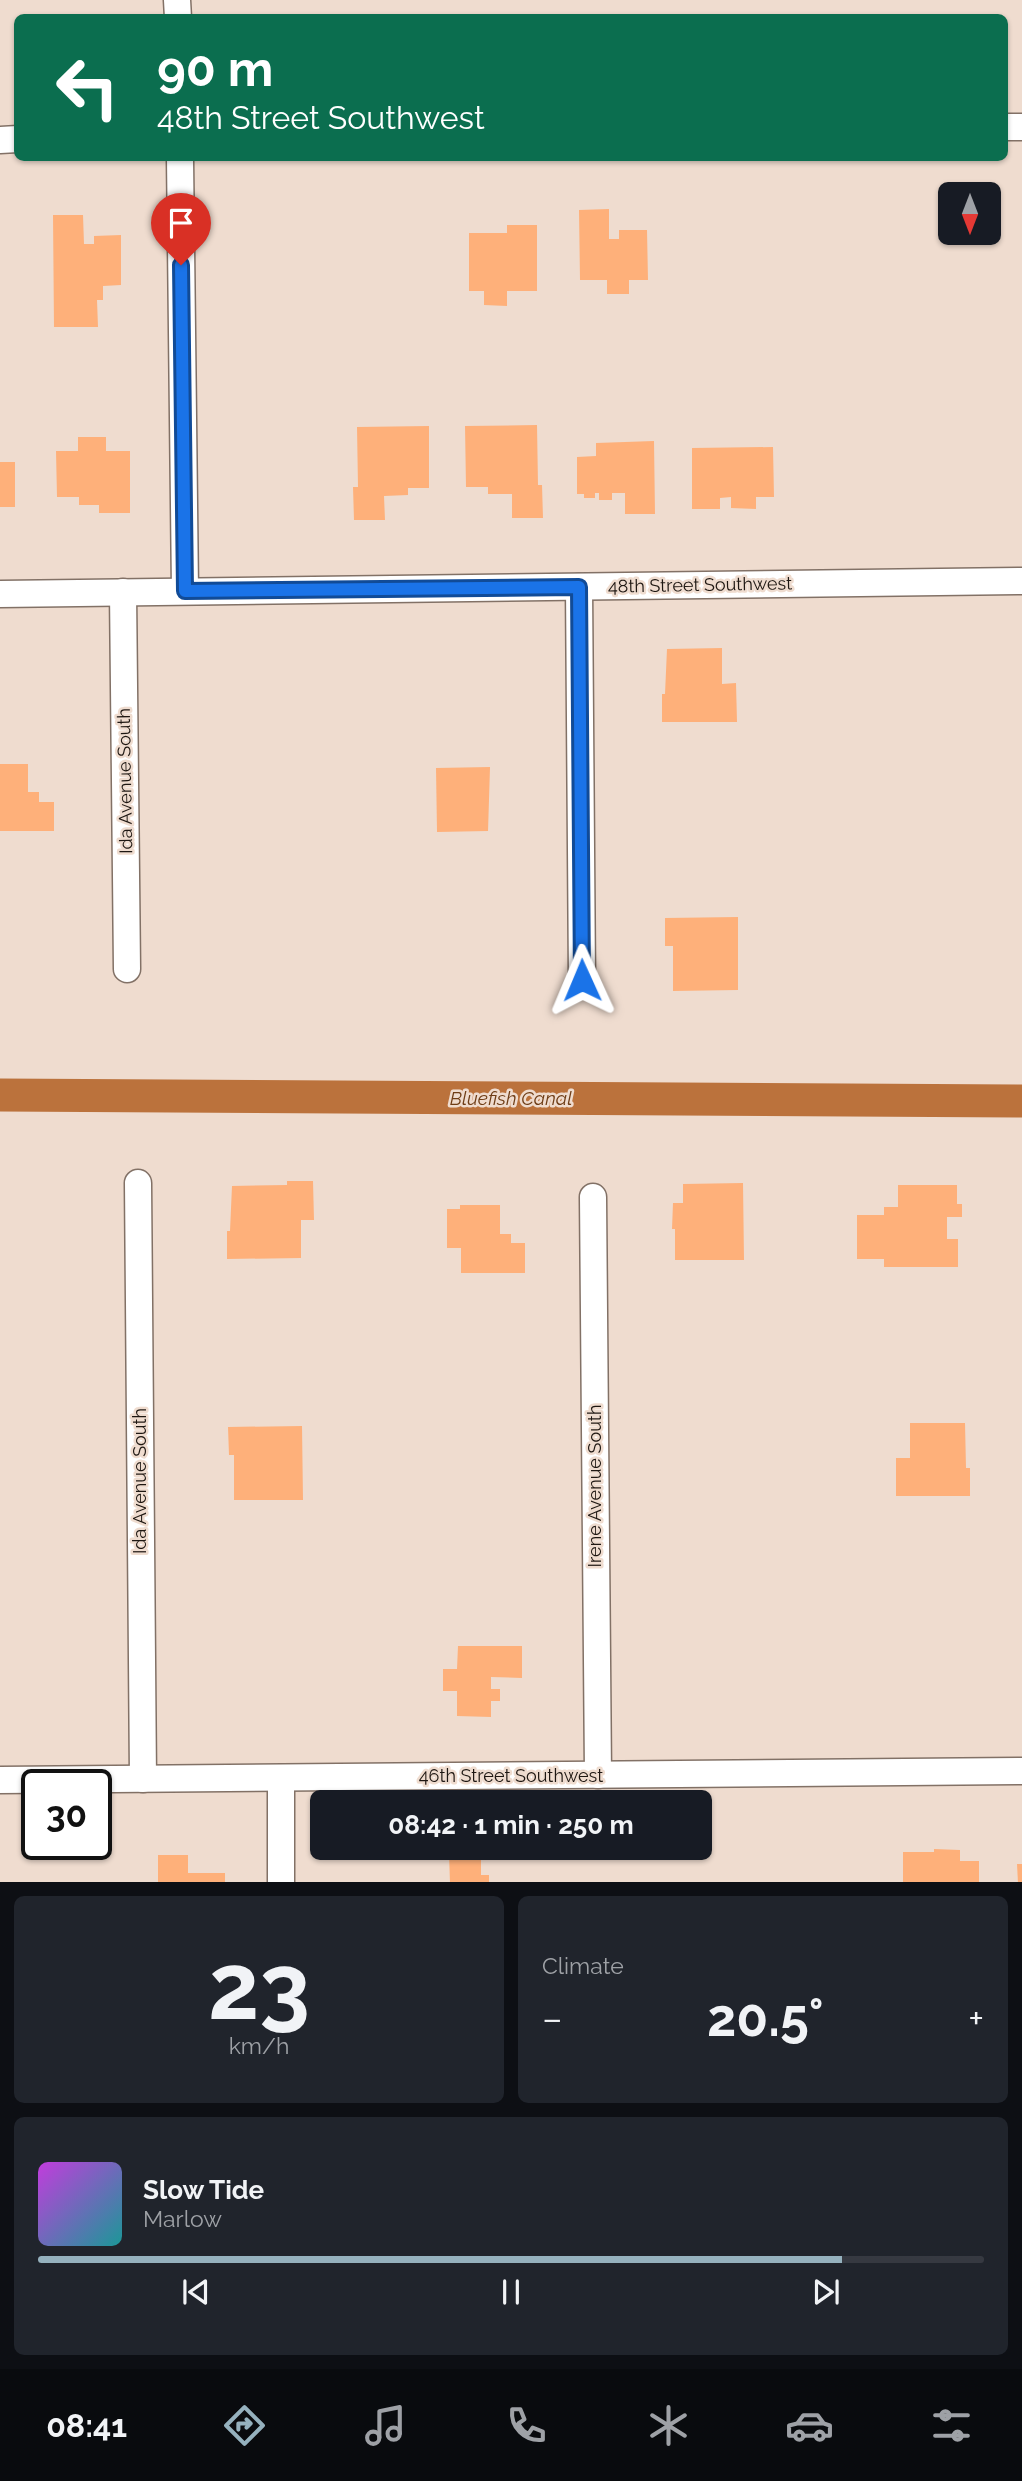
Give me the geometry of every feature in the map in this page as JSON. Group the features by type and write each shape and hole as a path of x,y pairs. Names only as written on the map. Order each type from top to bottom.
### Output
{"street":[{"path":"180,161 185,591"},
{"name":"48th Street Southwest","path":"0,594 1022,581"},
{"path":"579,587 582,980"},
{"name":"Ida Avenue South","path":"123,592 127,969"},
{"name":"Ida Avenue South","path":"138,1183 143,1779"},
{"name":"Irene Avenue South","path":"593,1196 598,1776"},
{"name":"46th Street Southwest","path":"0,1780 1022,1771"},
{"path":"281,1777 281,1882"}],"building":[{"path":"609,209 609,239 619,239 619,230 647,230 648,280 629,280 629,294 607,294 607,280 580,280 579,210"},
{"path":"53,215 83,215 84,244 94,244 94,236 121,235 121,285 103,286 103,300 97,300 98,327 54,327"},
{"path":"507,225 537,225 537,291 507,291 507,306 484,305 484,291 469,291 469,233 507,233"},
{"path":"537,425 538,485 542,485 543,518 512,518 512,494 488,494 488,487 466,487 465,426"},
{"path":"429,426 429,488 408,488 408,495 384,496 385,520 354,520 353,487 358,487 357,427"},
{"path":"78,437 106,437 106,451 130,451 130,513 99,513 99,505 79,505 79,497 57,497 56,451 78,451"},
{"path":"654,441 655,514 625,514 625,493 612,493 612,500 599,500 599,493 595,493 595,498 584,498 584,494 577,494 577,457 596,456 596,443"},
{"path":"773,447 774,497 756,497 756,509 731,508 731,497 720,498 720,509 692,509 692,448"},
{"path":"0,462 15,462 15,507 0,507"},
{"path":"722,648 722,684 736,683 737,722 662,722 667,649"},
{"path":"0,764 28,764 28,792 39,792 39,802 54,802 54,831 0,831"},
{"path":"490,767 488,831 437,832 436,768"},
{"path":"738,917 738,990 673,991 673,946 665,946 665,918"},
{"path":"287,1181 313,1181 314,1220 301,1220 301,1258 227,1259 232,1186 287,1185"},
{"path":"743,1183 744,1260 675,1260 673,1203 683,1203 683,1184"},
{"path":"898,1185 957,1185 957,1204 962,1204 962,1217 947,1217 947,1239 958,1239 958,1267 884,1267 884,1259 857,1259 857,1215 884,1215 884,1207 898,1207"},
{"path":"460,1205 500,1205 500,1234 511,1234 511,1243 525,1243 525,1273 461,1273 461,1248 447,1248 447,1209 460,1209"},
{"path":"910,1423 965,1423 970,1496 896,1496 896,1458 910,1458"},
{"path":"302,1426 303,1500 234,1500 234,1455 229,1455 228,1427"},
{"path":"458,1646 522,1646 522,1678 491,1677 491,1689 500,1689 500,1701 491,1701 491,1717 457,1716 457,1691 443,1691 443,1669 457,1669"},
{"path":"934,1849 960,1850 960,1861 979,1861 979,1882 903,1882 903,1852 934,1852"},
{"path":"158,1855 188,1855 188,1873 225,1873 225,1882 158,1882"},
{"path":"449,1860 481,1860 481,1875 489,1875 489,1882 450,1882"},
{"path":"1017,1864 1022,1864 1022,1882 1018,1882"}],"waterway":[{"name":"Bluefish Canal","path":"0,1095 1022,1101"}],"route":[{"path":"181,265 185,591 579,587 582,980"}]}
